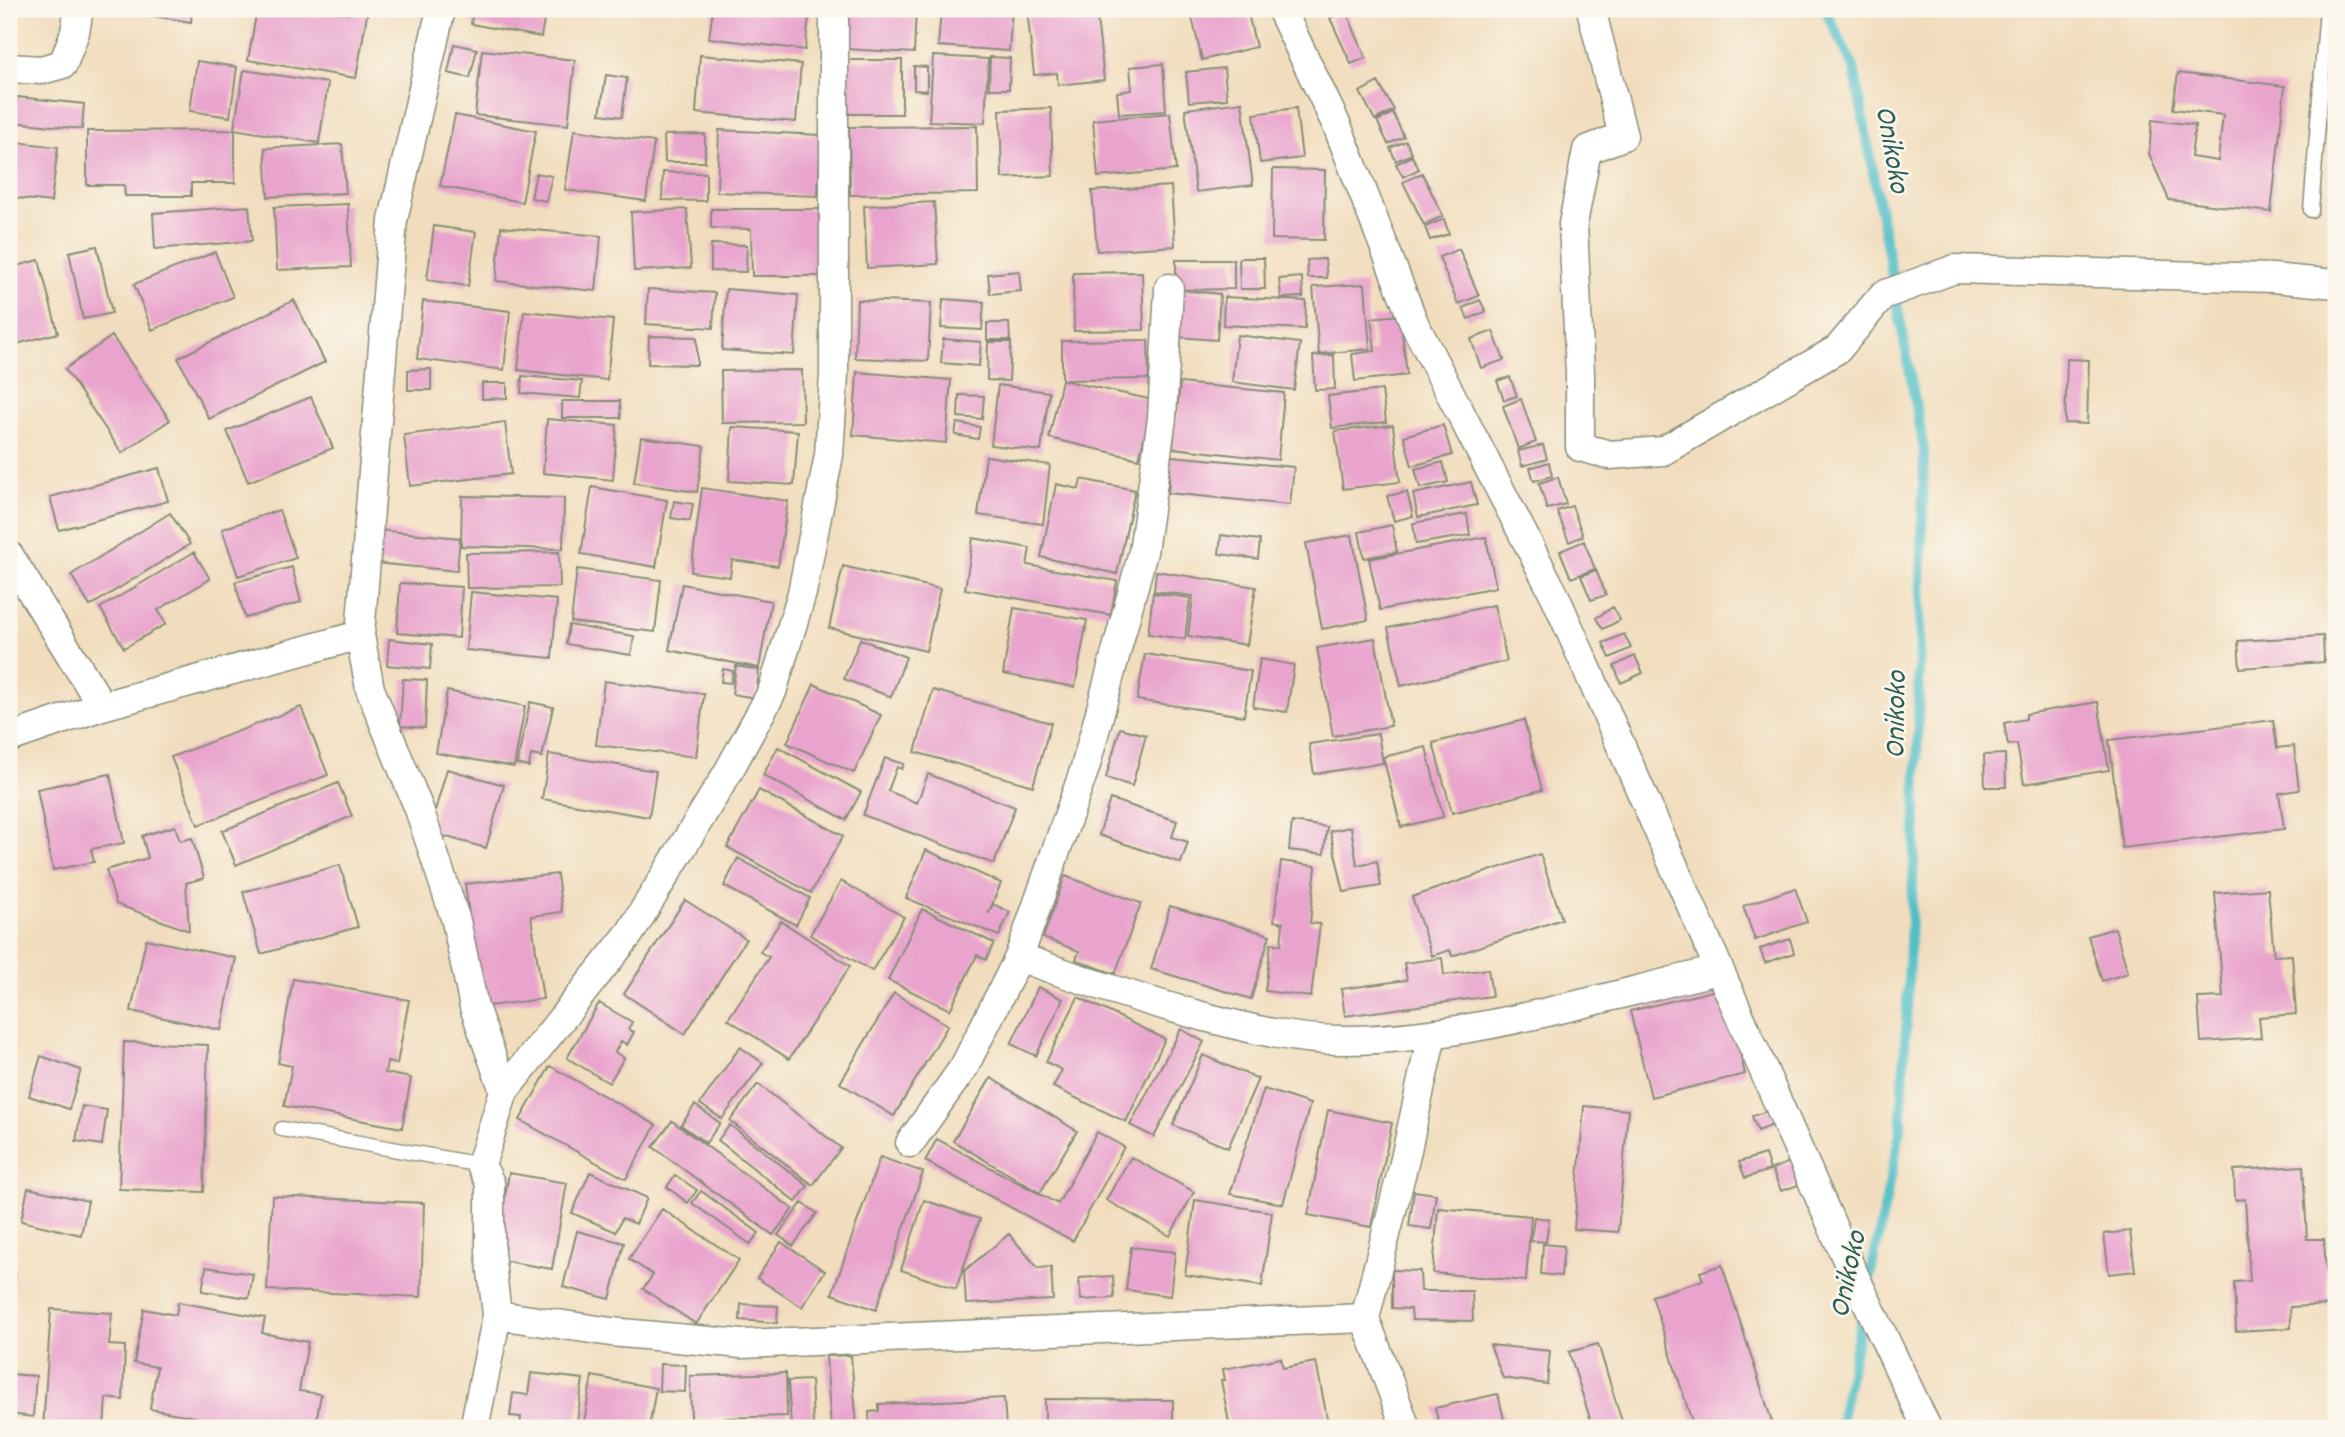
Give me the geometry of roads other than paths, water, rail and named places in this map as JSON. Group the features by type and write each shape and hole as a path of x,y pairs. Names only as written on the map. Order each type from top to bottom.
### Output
{"street":[{"path":"9,68 41,70 62,64 75,32 79,9"},
{"path":"441,9 393,220 360,635 370,689 419,809 456,921 474,1007 504,1091"},
{"path":"474,1428 497,1315 490,1253 490,1183 481,1165 504,1091 630,933 727,774 772,692 802,593 829,455 834,347 834,9"},
{"path":"1281,9 1338,128 1414,323 1555,596 1802,1152 1848,1262 1924,1422"},
{"path":"1591,9 1623,136 1587,150 1573,224 1580,373 1580,447 1610,455 1663,451 1838,349 1883,295 1955,269 2273,278 2336,284"},
{"path":"910,1143 964,1067 1019,957 1085,768 1143,552 1162,418 1169,288"},
{"path":"9,555 102,706"},
{"path":"9,738 102,706 360,635"},
{"path":"1019,957 1114,992 1270,1034 1344,1040 1432,1034 1719,970"},
{"path":"1406,1428 1365,1318 1405,1159 1432,1034"},
{"path":"497,1315 611,1332 742,1344 1365,1318"}],"lane":[{"path":"2311,210 2327,9"},
{"path":"282,1129 481,1165"}],"waterway":[{"name":"Onikoko","path":"1825,9 1854,68 1924,450 1916,819 1901,1127 1868,1288"},
{"name":"Onikoko","path":"1839,1428 1863,1310"}]}
